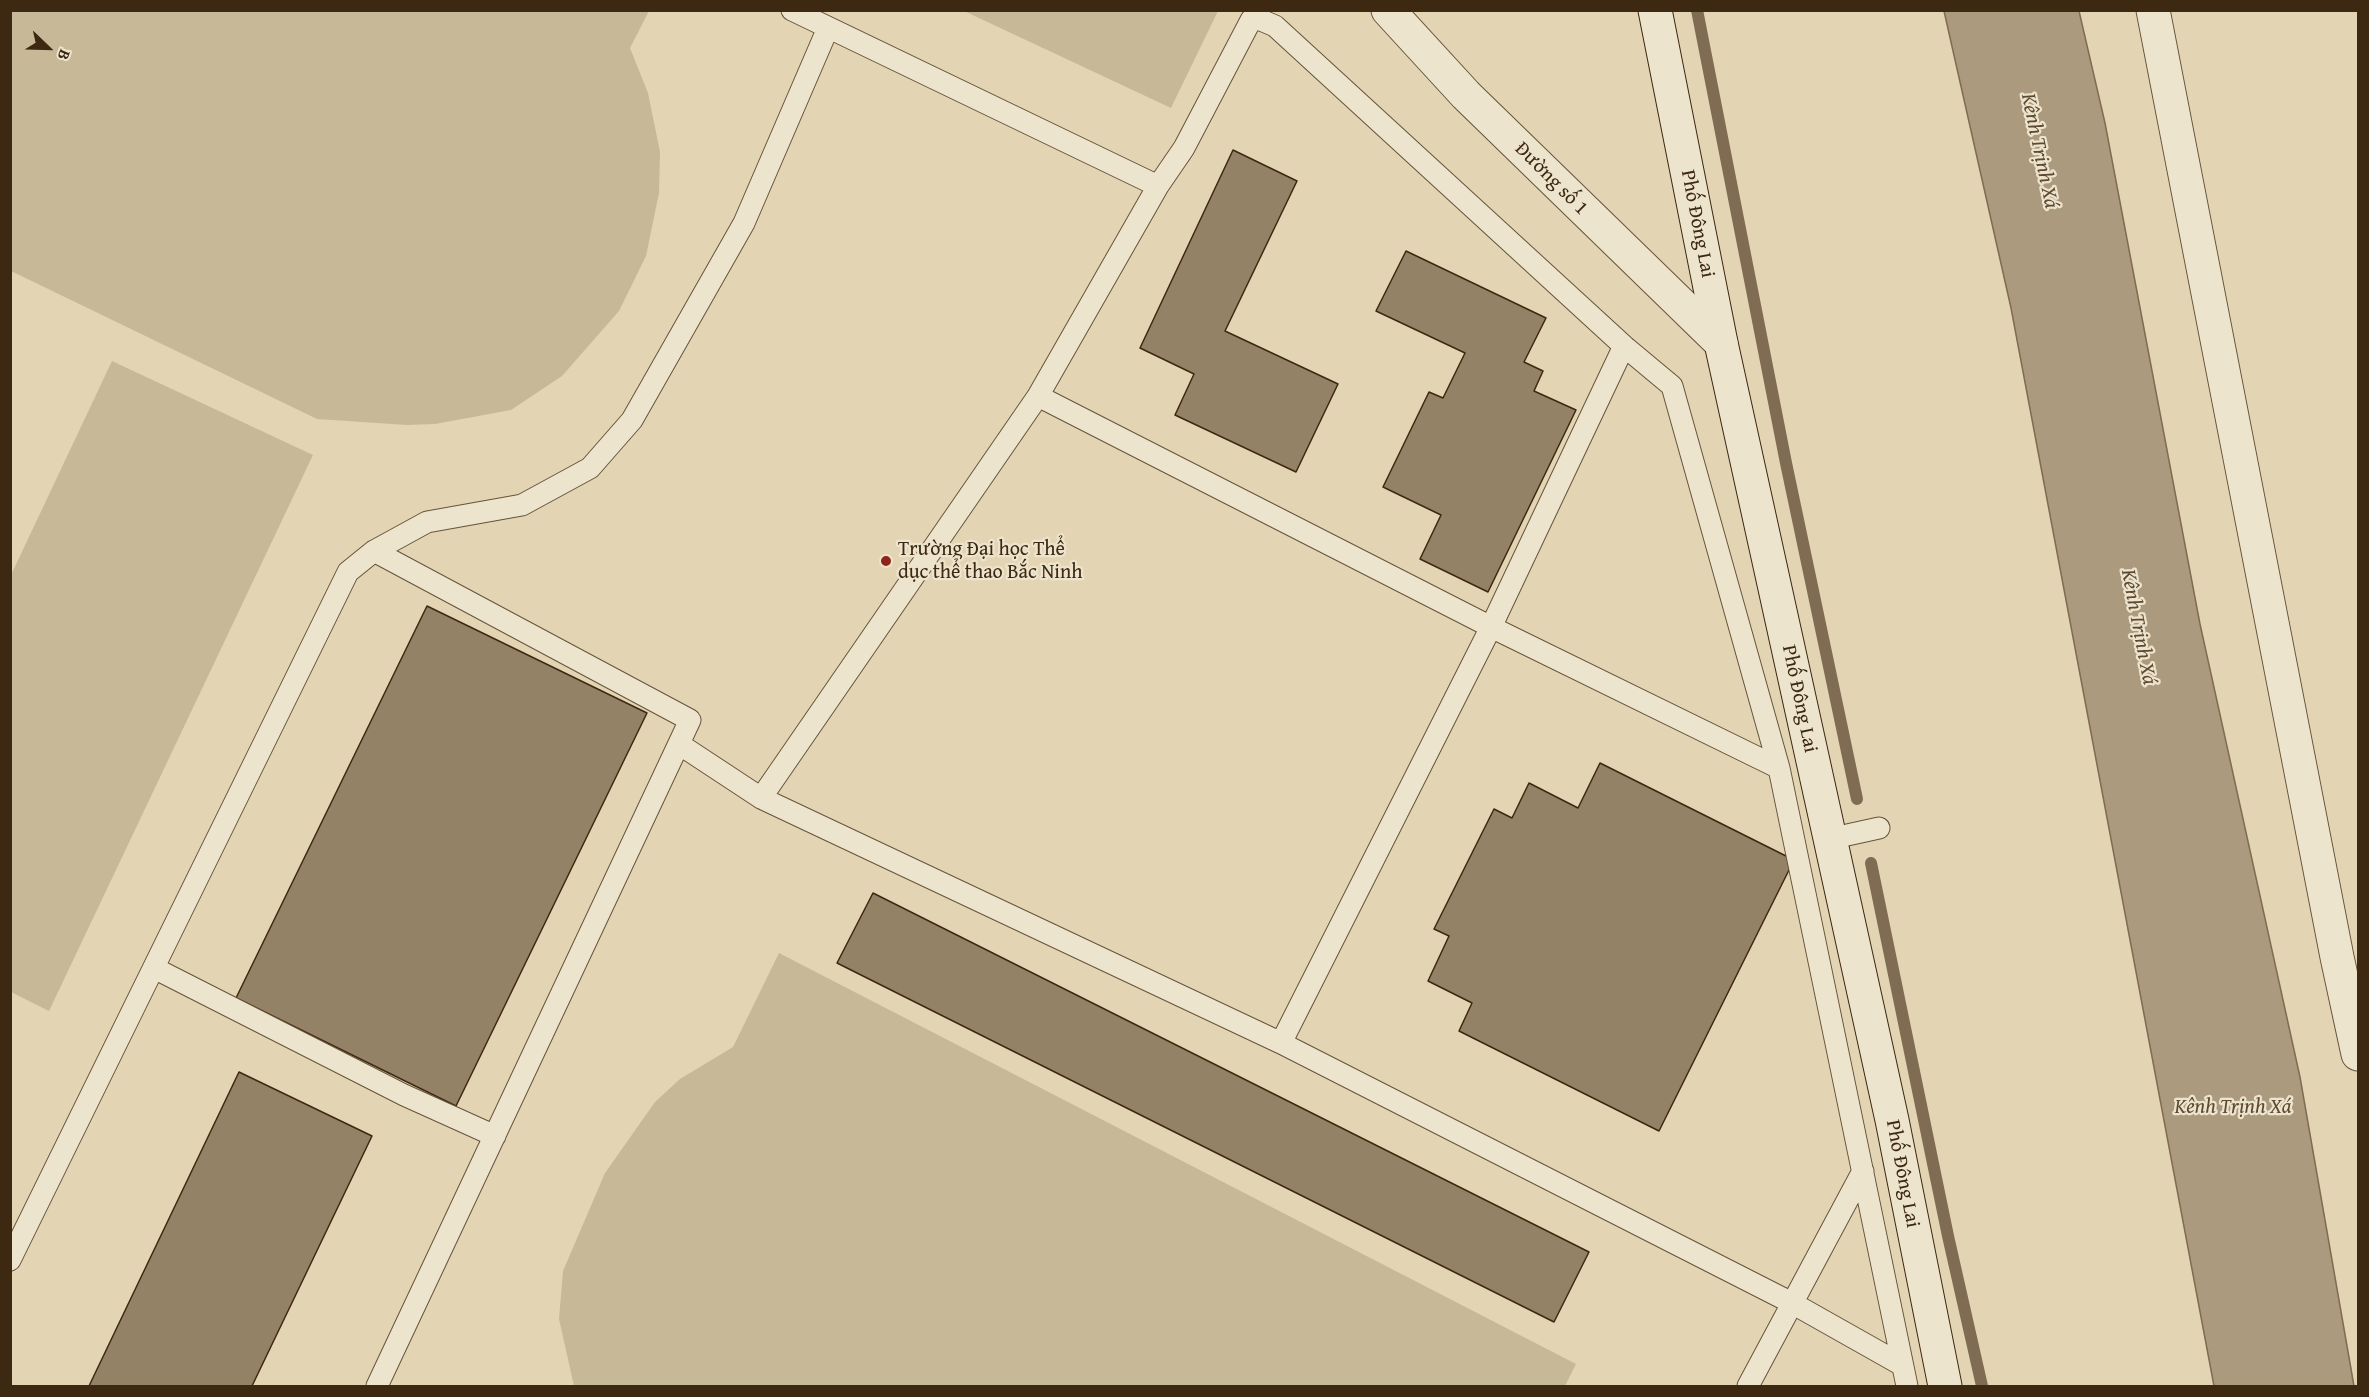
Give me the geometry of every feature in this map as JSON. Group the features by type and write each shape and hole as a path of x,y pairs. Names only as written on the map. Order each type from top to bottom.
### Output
{"street":[{"name":"Đường số 1","path":"1388,10 1475,104 1721,343"},
{"name":"Phố Đông Lai","path":"1655,10 1721,343 1892,1120 1946,1386"},
{"path":"2153,10 2337,957 2358,1054"}],"lane":[{"path":"792,10 1158,186"},
{"path":"761,798 1038,396 1158,186 1184,148 1251,20 1262,20 1275,26 1624,346 1672,386 1779,768 1907,1386"},
{"path":"10,1260 348,572 374,551 427,522 522,505 590,468 632,420 744,223 828,28"},
{"path":"1281,1043 1491,627 1624,346"},
{"path":"1038,396 1491,627 1779,768"},
{"path":"374,551 690,720 377,1386"},
{"path":"679,744 761,798 1281,1043 1792,1303 1902,1365"},
{"path":"1829,839 1879,828"},
{"path":"154,968 404,1095 495,1136"},
{"path":"1748,1386 1863,1172"}],"shaded area":[{"path":"10,11 649,11 630,48 648,93 660,152 659,193 646,256 619,311 562,376 511,410 435,424 407,425 317,419 11,271"},
{"path":"964,11 1218,11 1171,108"},
{"path":"112,361 313,455 49,1011 11,992 11,575"},
{"path":"779,953 1576,1364 1565,1386 574,1386 559,1319 563,1271 605,1173 655,1102 680,1079 733,1047"}],"water":[{"name":"Kênh Trịnh Xá","path":"1944,11 2079,11 2105,123 2200,624 2300,1077 2354,1386 2214,1386 2011,308"}],"building":[{"path":"1233,150 1297,181 1225,331 1338,384 1296,472 1175,415 1194,374 1140,348"},
{"path":"1406,251 1546,318 1524,362 1543,371 1534,391 1576,410 1488,592 1420,559 1441,515 1383,487 1429,392 1443,398 1465,353 1376,311"},
{"path":"427,606 647,713 456,1106 236,998"},
{"path":"1600,763 1794,860 1659,1131 1459,1031 1472,1003 1428,981 1449,936 1434,929 1494,809 1512,818 1529,783 1578,808"},
{"path":"873,893 1589,1252 1554,1322 837,963"},
{"path":"239,1072 372,1136 252,1386 89,1386"}],"waterway":[{"path":"1697,10 1786,463 1857,799"},
{"path":"1871,863 1948,1236 1982,1386"}],"place":[{"name":"Trường Đại học Thể dục thể thao Bắc Ninh","path":"886,561"}]}
